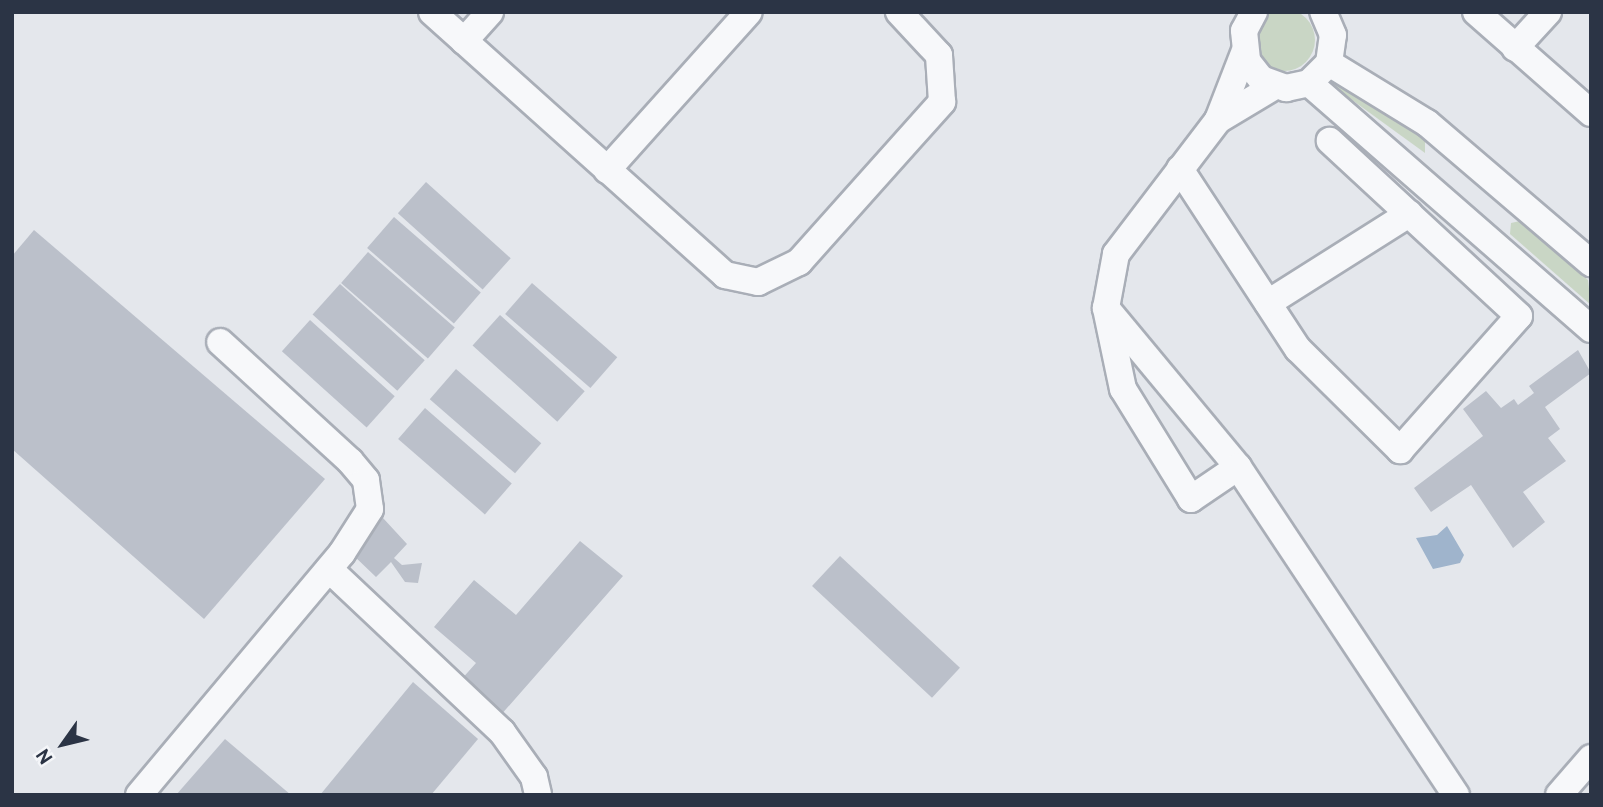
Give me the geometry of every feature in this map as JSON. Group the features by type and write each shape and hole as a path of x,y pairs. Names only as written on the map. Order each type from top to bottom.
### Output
{"street":[{"path":"432,12 725,275 758,282 783,273 942,102 946,82 939,55 899,12"},
{"path":"464,41 490,12"},
{"path":"607,170 749,12"},
{"path":"1238,467 1191,499 1123,389 1106,307 1116,254 1218,120 1244,53 1244,31 1254,12"},
{"path":"1218,120 1275,86 1309,83 1329,63 1333,35 1323,12"},
{"path":"1476,12 1591,113"},
{"path":"1515,48 1548,12"},
{"path":"1244,53 1255,74 1275,86"},
{"path":"1329,63 1427,123 1591,263"},
{"path":"1309,83 1591,329"},
{"path":"1180,169 1298,349 1400,450 1519,316 1330,141"},
{"path":"1268,303 1409,214"},
{"path":"1106,307 1238,467 1456,795"},
{"path":"139,795 329,569 370,509 366,480 220,342"},
{"path":"329,569 502,732 534,777 538,795"},
{"path":"1559,795 1591,758"}],"green space":[{"path":"1284,9 1306,18 1315,40 1306,62 1284,71 1262,62 1253,40 1262,18"},
{"path":"1330,77 1425,137 1425,153 1330,84"},
{"path":"1520,221 1588,280 1591,305 1510,234 1511,223"}],"water":[{"path":"1447,526 1464,555 1460,563 1433,569 1416,538 1437,535"}],"building":[{"path":"426,182 511,258 483,289 398,213"},
{"path":"394,217 481,292 454,323 367,248"},
{"path":"34,230 325,479 204,619 12,449 12,256"},
{"path":"368,252 455,327 428,358 341,283"},
{"path":"532,283 617,357 590,388 505,314"},
{"path":"340,284 425,360 397,391 313,314"},
{"path":"500,315 585,391 557,422 473,345"},
{"path":"310,320 395,396 367,427 282,351"},
{"path":"1578,350 1591,373 1545,407 1560,429 1548,438 1566,461 1523,492 1545,522 1513,548 1471,485 1431,512 1414,488 1483,436 1463,409 1486,391 1501,408 1514,399 1518,405 1534,393 1529,386"},
{"path":"456,369 541,443 515,473 430,399"},
{"path":"425,408 512,483 485,514 398,439"},
{"path":"383,518 407,544 394,558 402,565 422,563 418,583 405,582 391,562 376,577 352,554"},
{"path":"580,541 623,576 500,716 460,681 476,663 434,627 474,580 516,615"},
{"path":"840,556 960,668 932,698 812,586"},
{"path":"413,682 478,739 431,795 320,795"},
{"path":"225,739 291,795 176,795"}]}
